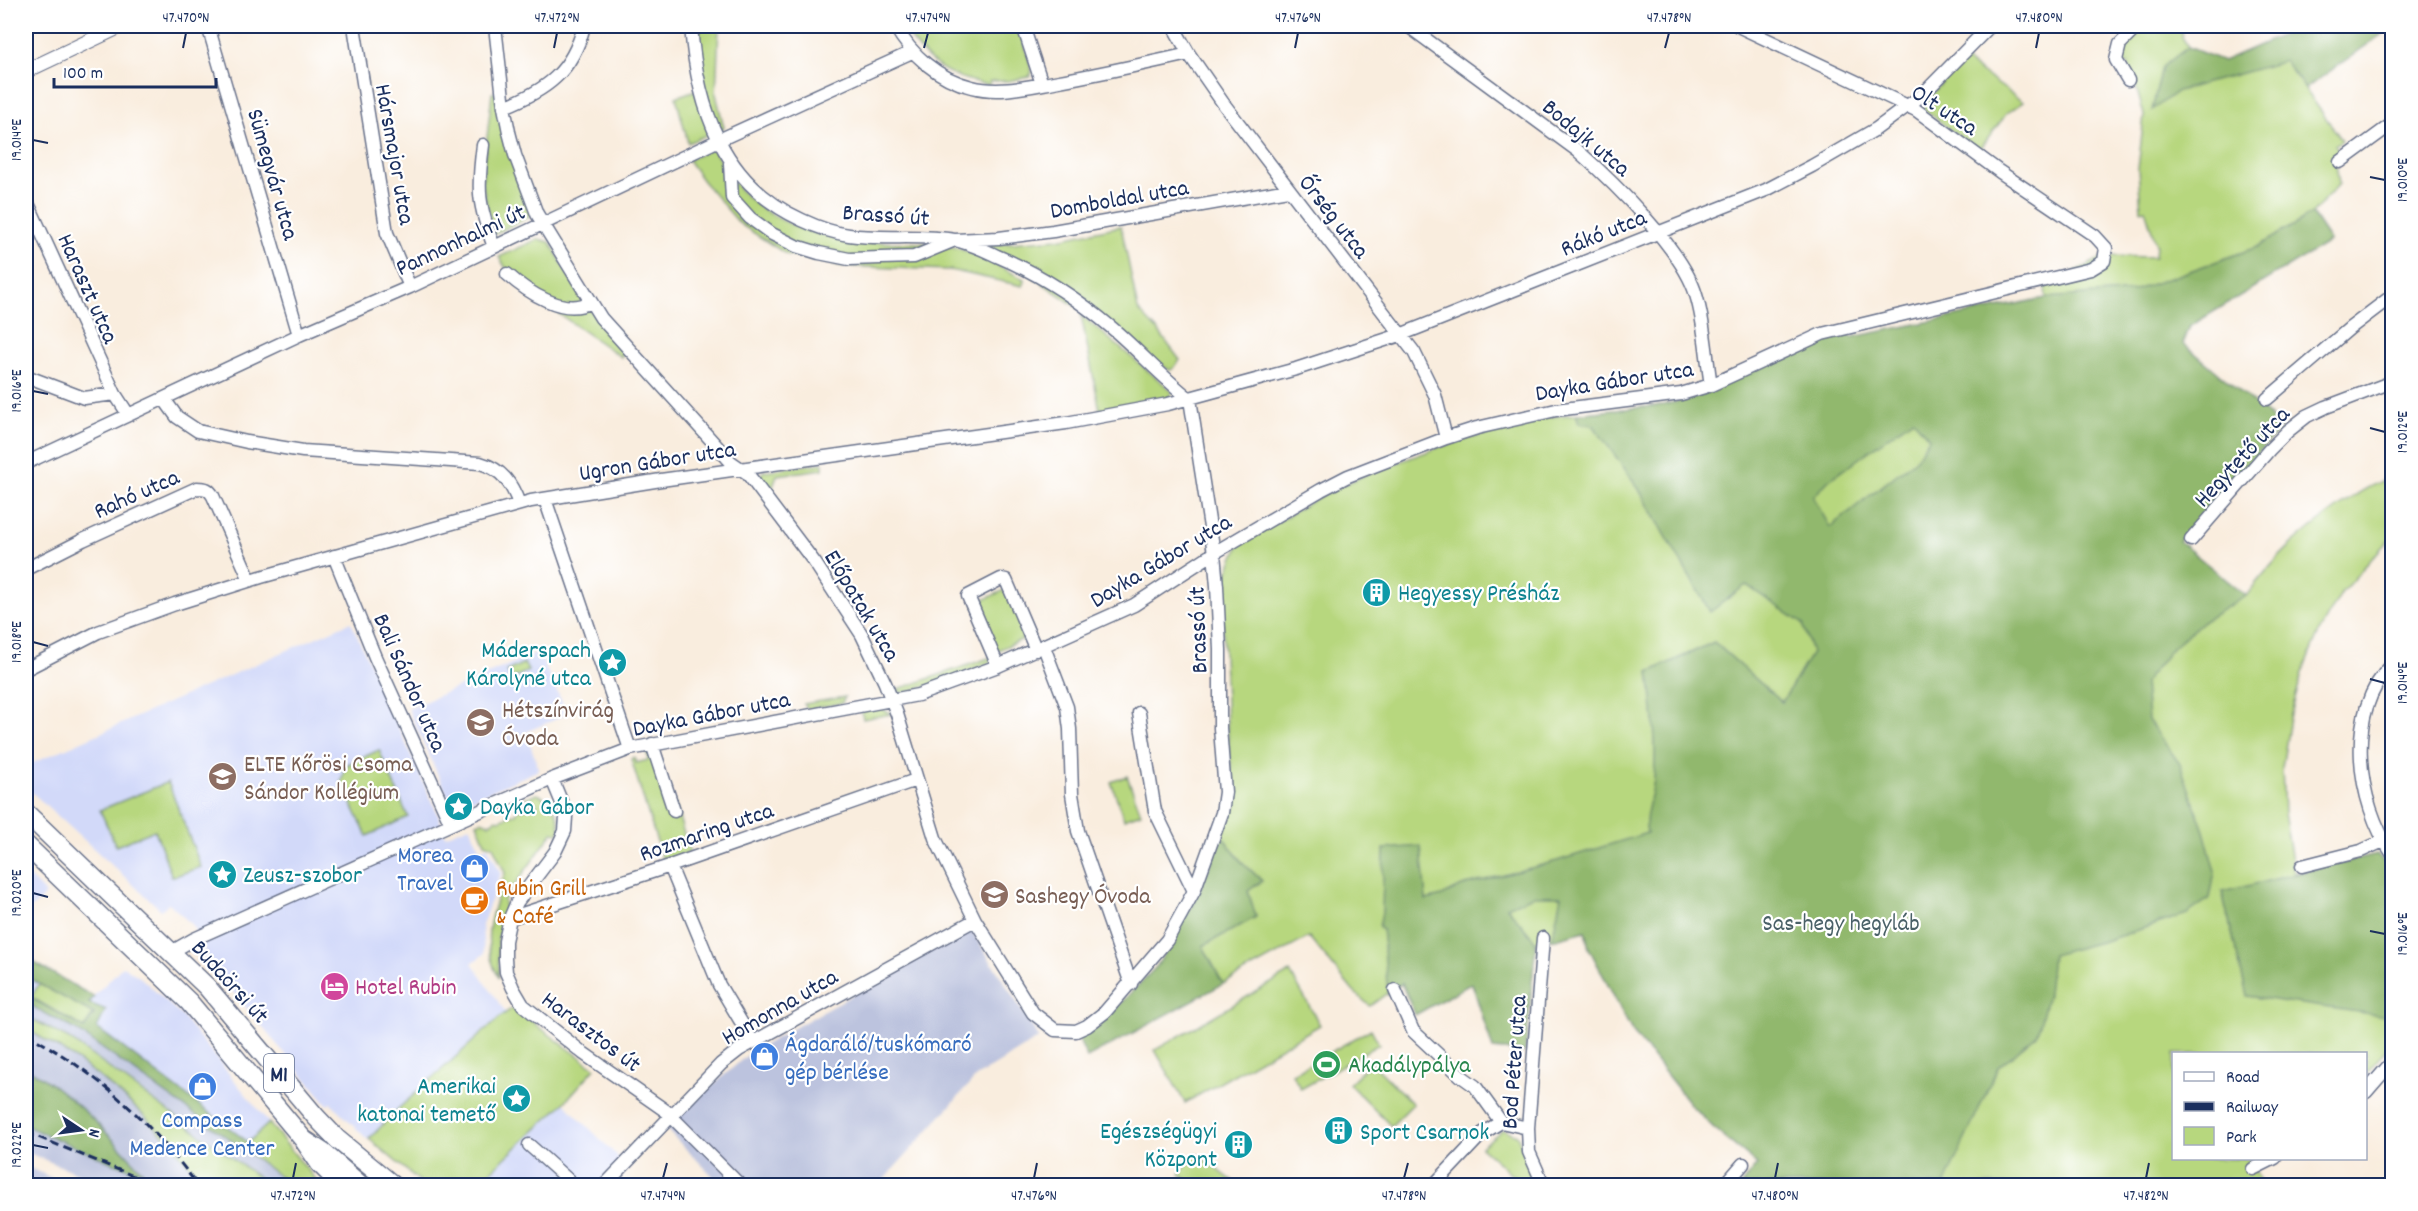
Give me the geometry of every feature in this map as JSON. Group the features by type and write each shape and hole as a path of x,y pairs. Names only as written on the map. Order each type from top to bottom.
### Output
{"main road":[{"name":"Budaörsi út","path":"26,813 173,951 223,1005 337,1139 394,1185"},
{"name":"Budaörsi út","path":"26,845 189,1002 303,1138 320,1164 342,1185"},
{"name":"Budaörsi út","path":"303,1138 324,1152 363,1185"}],"street":[{"path":"26,71 121,26"},
{"name":"Sümegvár utca","path":"208,26 299,335"},
{"name":"Hársmajor utca","path":"354,26 384,222 410,287"},
{"name":"Előpatak utca","path":"495,26 504,107 515,155 537,214 590,302 630,351 731,462 747,473 839,596 862,635 892,700 935,838 975,920 1033,1012"},
{"path":"504,107 528,97 554,80 564,70 577,48 584,26"},
{"name":"Brassó út","path":"691,26 697,76 719,140 730,163 760,196 815,226 848,235 955,240 997,256 1060,289 1112,328 1162,377 1190,399 1214,553 1220,650 1220,728 1225,792 1218,829 1194,891 1167,940 1105,1012 1087,1026 1076,1031 1055,1030 1033,1012"},
{"path":"895,26 912,52 944,76 971,87 1001,90 1103,73 1189,54"},
{"path":"1023,26 1042,84"},
{"name":"Őrség utca","path":"1173,26 1189,54 1288,190 1414,352 1435,395 1446,438"},
{"name":"Bodajk utca","path":"1408,26 1578,151 1601,171 1657,233 1685,269 1697,297 1711,385"},
{"name":"Olt utca","path":"1738,26 1916,110 2000,172 2103,242 2106,256"},
{"name":"Rákó utca","path":"1190,399 1296,369 1400,335 1766,190 1876,129 1907,107 1921,96 1990,26"},
{"path":"2128,80 2116,60 2120,44 2138,26"},
{"name":"Pannonhalmi út","path":"26,463 299,335 410,287 719,140 912,52"},
{"path":"2340,162 2392,124"},
{"path":"483,145 478,189 482,212 494,246"},
{"name":"Brassó út","path":"730,163 732,198 750,218 772,234 819,254 849,259 914,256 955,240"},
{"name":"Domboldal utca","path":"955,240 999,238 1053,231 1288,190"},
{"name":"Haraszt utca","path":"26,199 30,221 115,394"},
{"name":"Dayka Gábor utca","path":"173,951 194,939 552,779 630,748 932,692 998,666 1134,605 1214,553 1348,476 1446,438 1477,428 1534,415 1672,396 1711,385 1822,334 2091,270 2099,266 2106,256"},
{"path":"507,274 530,292 549,302 577,307 590,302"},
{"path":"2267,399 2350,328 2392,296"},
{"path":"26,376 84,398 115,394 128,414"},
{"name":"Hegytető utca","path":"2191,540 2269,450 2307,416 2392,382"},
{"path":"26,669 98,632 250,580 519,504 513,488 504,476 490,466 480,463 303,451 247,442 198,431 177,417 164,399"},
{"name":"Ugron Gábor utca","path":"519,504 741,469 1066,423 1190,399"},
{"name":"Rahó utca","path":"26,569 160,504 197,488 204,488 209,490 213,496 250,580"},
{"path":"545,499 630,748"},
{"name":"Bali Sándor utca","path":"334,556 375,657 451,824"},
{"path":"998,666 968,596 1001,579 1006,580 1067,707 1072,794 1078,831 1131,984"},
{"path":"2392,665 2381,678 2374,692 2363,722 2360,741 2366,790 2377,828 2388,839 2392,852"},
{"path":"1139,713 1155,811 1194,891"},
{"path":"652,744 674,811"},
{"name":"Harasztos út","path":"552,779 564,808 565,831 555,852 517,902 510,918 505,941 506,972 524,1005 584,1053 670,1116 741,1185"},
{"name":"Rozmaring utca","path":"510,918 670,866 916,780"},
{"path":"2302,866 2361,850 2388,839"},
{"path":"670,866 719,985 753,1042"},
{"name":"Homonna utca","path":"604,1185 722,1064 739,1050 975,920"},
{"name":"Bod Péter utca","path":"1543,938 1528,1128 1529,1152 1544,1185"},
{"path":"1395,990 1413,1031 1461,1076 1475,1086 1501,1122 1528,1128"},
{"path":"2367,1091 2392,1062"},
{"path":"1433,1185 1484,1133 1501,1122"},
{"path":"529,1146 575,1185"},
{"path":"2253,1169 2271,1160"},
{"path":"1724,1185 1743,1164"}],"shaded area":[{"path":"351,622 438,815 445,836 470,826 480,850 488,847 501,873 482,925 484,954 472,963 506,1013 399,1108 368,1140 331,1103 328,1105 205,959 204,949 192,925 169,903 161,910 26,787 26,766"},
{"name":"Hétszínvirág Óvoda","path":"538,652 568,714 526,732 539,770 453,808 408,709"},
{"path":"26,874 46,894 26,914"},
{"path":"967,930 972,931 1039,1038 976,1077 879,1185 722,1185 664,1127 750,1053"},
{"path":"123,966 141,978 183,1017 269,1123 248,1142 97,1028 106,1011 88,1002"},
{"path":"26,977 39,984 31,997 26,995"},
{"path":"26,1003 76,1030 291,1185 269,1185 69,1039 26,1016"},
{"path":"26,1029 62,1048 130,1102 177,1151 204,1185 106,1185 26,1152 26,1126 111,1162 143,1172 40,1076 26,1068"},
{"path":"564,1103 627,1166 608,1185 476,1186"},
{"path":"26,1167 67,1185 37,1185 26,1179"}],"green space":[{"path":"701,26 719,26 716,94 724,128 719,131 702,79 698,51"},
{"path":"902,26 1020,26 1032,72 1029,77 1008,81 990,81 989,85 961,78 949,73 929,59"},
{"path":"2144,26 2152,29 2157,26 2180,26 2182,37 2188,47 2223,61 2270,41 2342,140 2335,145 2340,152 2335,157 2339,184 2312,214 2330,241 2190,326 2183,344 2282,427 2178,541 2246,596 2278,558 2313,526 2359,493 2392,478 2392,536 2342,592 2319,632 2302,673 2290,718 2282,768 2284,813 2294,873 2377,854 2392,871 2392,1042 2367,1073 2367,1052 2172,1052 2172,1160 2254,1160 2249,1163 2264,1185 1741,1185 1757,1164 1719,1133 1691,1105 1632,1031 1589,948 1585,931 1536,942 1525,1052 1493,1049 1472,983 1415,1015 1401,983 1370,1006 1353,991 1309,937 1223,984 1203,946 1256,917 1248,891 1262,881 1241,861 1222,836 1234,799 1227,724 1221,587 1239,545 1324,494 1369,473 1440,447 1539,418 1663,405 1695,397 1841,333 1853,337 2046,298 2045,286 2106,256 2155,257 2156,244 2145,209 2141,210 2138,169 2144,115 2134,79 2131,79 2124,71 2129,68 2128,63 2122,64 2122,46"},
{"path":"2303,26 2392,27 2305,89 2285,61 2178,91 2152,110 2162,67 2188,47 2223,61"},
{"path":"1964,60 2023,102 2006,114 1978,152 1924,109 1925,101"},
{"path":"695,90 709,134 688,143 676,97"},
{"path":"492,93 497,93 515,170 532,215 493,235 482,182"},
{"path":"713,148 729,176 742,192 757,205 792,225 850,240 925,243 953,247 985,259 1024,279 1023,286 950,270 841,266 786,254 740,224 688,160"},
{"name":"Sas-hegy hegyláb","path":"2312,214 2330,241 2190,326 2183,343 2282,427 2179,541 2246,596 2202,622 2173,647 2145,682 2148,720 2180,764 2204,831 2215,872 2210,898 2187,914 2108,940 2052,955 2048,994 2037,1035 1998,1067 1944,1185 1741,1185 1757,1164 1719,1133 1691,1105 1632,1031 1589,948 1585,931 1552,940 1561,896 1533,896 1507,907 1536,942 1525,1052 1493,1049 1472,983 1415,1015 1402,983 1388,995 1382,928 1379,927 1382,912 1384,849 1421,846 1426,900 1442,896 1462,886 1557,861 1647,833 1646,819 1655,765 1649,672 1714,642 1782,702 1812,653 1803,624 1746,585 1710,612 1637,486 1593,425 1579,423 1576,414 1663,405 1695,397 1841,333 1853,337 2046,298 2133,291 2257,247","holes":["1913,419 1929,438 1916,459 1830,527 1813,497 1828,481"]},
{"path":"1121,226 1138,310 1159,332 1180,360 1173,369 1169,370 1155,361 987,245 1058,239"},
{"path":"538,239 550,242 582,299 625,352 621,357 559,314 541,294 509,273 499,257"},
{"path":"1081,315 1172,391 1169,398 1100,411"},
{"path":"823,463 823,469 777,475 772,490 758,477 764,471"},
{"path":"1007,589 1028,637 996,651 974,604"},
{"path":"992,657 991,662 955,678 903,693 895,690"},
{"path":"524,663 528,671 511,679 507,671"},
{"path":"845,697 842,703 808,709 804,704"},
{"path":"878,707 892,714 863,719 861,710"},
{"path":"379,750 408,817 367,836 341,782 344,772 342,767"},
{"path":"647,752 676,808 690,853 663,861 631,759 634,757 636,763 648,760"},
{"path":"1127,776 1141,813 1124,819 1111,782"},
{"path":"168,782 201,867 172,877 155,830 116,846 100,810"},
{"path":"537,794 554,808 559,819 560,830 558,833 553,832 504,900 505,909 498,939 499,978 489,951 489,938 492,913 505,873 493,846 485,843 477,823 482,821 489,824 496,819 507,817 508,813 512,815 517,813 518,809 537,804 524,798"},
{"path":"1222,836 1241,861 1262,881 1248,891 1256,917 1203,946 1223,984 1087,1058 1076,1034 1096,1028 1157,966 1195,901"},
{"path":"2377,854 2392,871 2392,1017 2247,996 2222,892"},
{"path":"26,958 94,997 89,1003 106,1010 97,1028 248,1142 242,1148 76,1030 26,1003 26,995 84,1028 94,1014 26,977"},
{"path":"1290,972 1320,1025 1185,1103 1155,1050"},
{"path":"39,984 94,1013 84,1028 31,997"},
{"path":"517,1008 595,1068 564,1103 476,1185 424,1185 369,1139 399,1108 499,1018 511,1009"},
{"path":"26,1016 69,1039 269,1185 204,1185 186,1161 146,1117 124,1097 76,1060 26,1029"},
{"name":"Akadálypálya","path":"1371,1029 1379,1044 1301,1089 1292,1074"},
{"path":"1371,1062 1413,1104 1391,1126 1349,1084"},
{"path":"26,1068 74,1102 144,1173 111,1162 26,1126"},
{"path":"269,1123 316,1180 323,1185 291,1185 242,1148"},
{"path":"1503,1129 1517,1135 1535,1179 1524,1185 1481,1147"},
{"path":"1196,1153 1238,1185 1194,1185 1180,1174"}],"railway":[{"path":"26,1034 76,1064 121,1100 161,1140 198,1186"},
{"path":"26,1132 158,1186"}],"place":[{"name":"Hegyessy Présház","path":"1377,592"},
{"name":"Máderspach Károlyné utca","path":"612,663"},
{"name":"Hétszínvirág Óvoda","path":"481,723"},
{"name":"ELTE Kőrösi Csoma Sándor Kollégium","path":"223,777"},
{"name":"Dayka Gábor","path":"459,806"},
{"name":"Morea Travel","path":"474,868"},
{"name":"Zeusz-szobor","path":"222,874"},
{"name":"Sashegy Óvoda","path":"994,895"},
{"name":"Rubin Grill & Café","path":"475,901"},
{"name":"Hotel Rubin","path":"334,986"},
{"name":"Ágdaráló/tuskómaró gép bérlése","path":"764,1057"},
{"name":"Akadálypálya","path":"1327,1064"},
{"name":"Compass Medence Center","path":"202,1086"},
{"name":"Amerikai katonai temető","path":"517,1099"},
{"name":"Sport Csarnok","path":"1339,1131"},
{"name":"Egészségügyi Központ","path":"1238,1144"}]}
